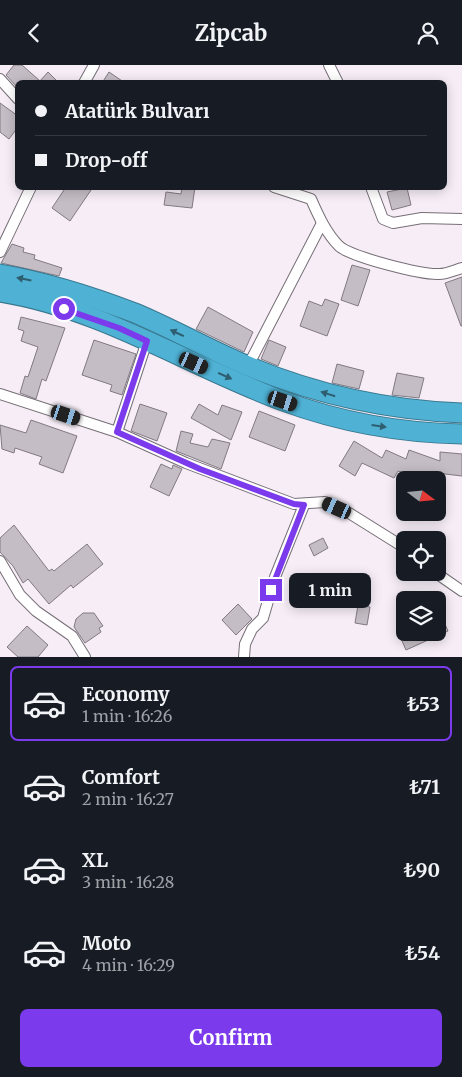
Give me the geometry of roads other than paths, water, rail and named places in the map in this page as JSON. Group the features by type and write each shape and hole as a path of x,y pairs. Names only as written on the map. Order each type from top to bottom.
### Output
{"highway":[{"path":"0,274 54,286 100,300 136,314 248,366 314,390 358,401 424,412 462,413"},
{"path":"0,292 93,319 276,398 317,412 367,424 462,433"}],"street":[{"path":"86,80 94,65"},
{"path":"329,65 336,80"},
{"path":"0,79 15,96"},
{"path":"0,252 30,190"},
{"path":"283,190 311,199 331,238 341,248 356,255 408,269 440,274 462,268"},
{"path":"371,190 383,219 393,223 422,218 462,219"},
{"path":"248,366 322,223"},
{"path":"117,432 147,341"},
{"path":"0,394 117,432 228,480 294,504 304,505 314,502 325,502 349,513 396,542"},
{"path":"244,657 245,644 252,629 263,618 275,577 304,505"},
{"path":"0,561 20,595 36,611 72,636 85,657"},
{"path":"446,580 462,591"}]}
